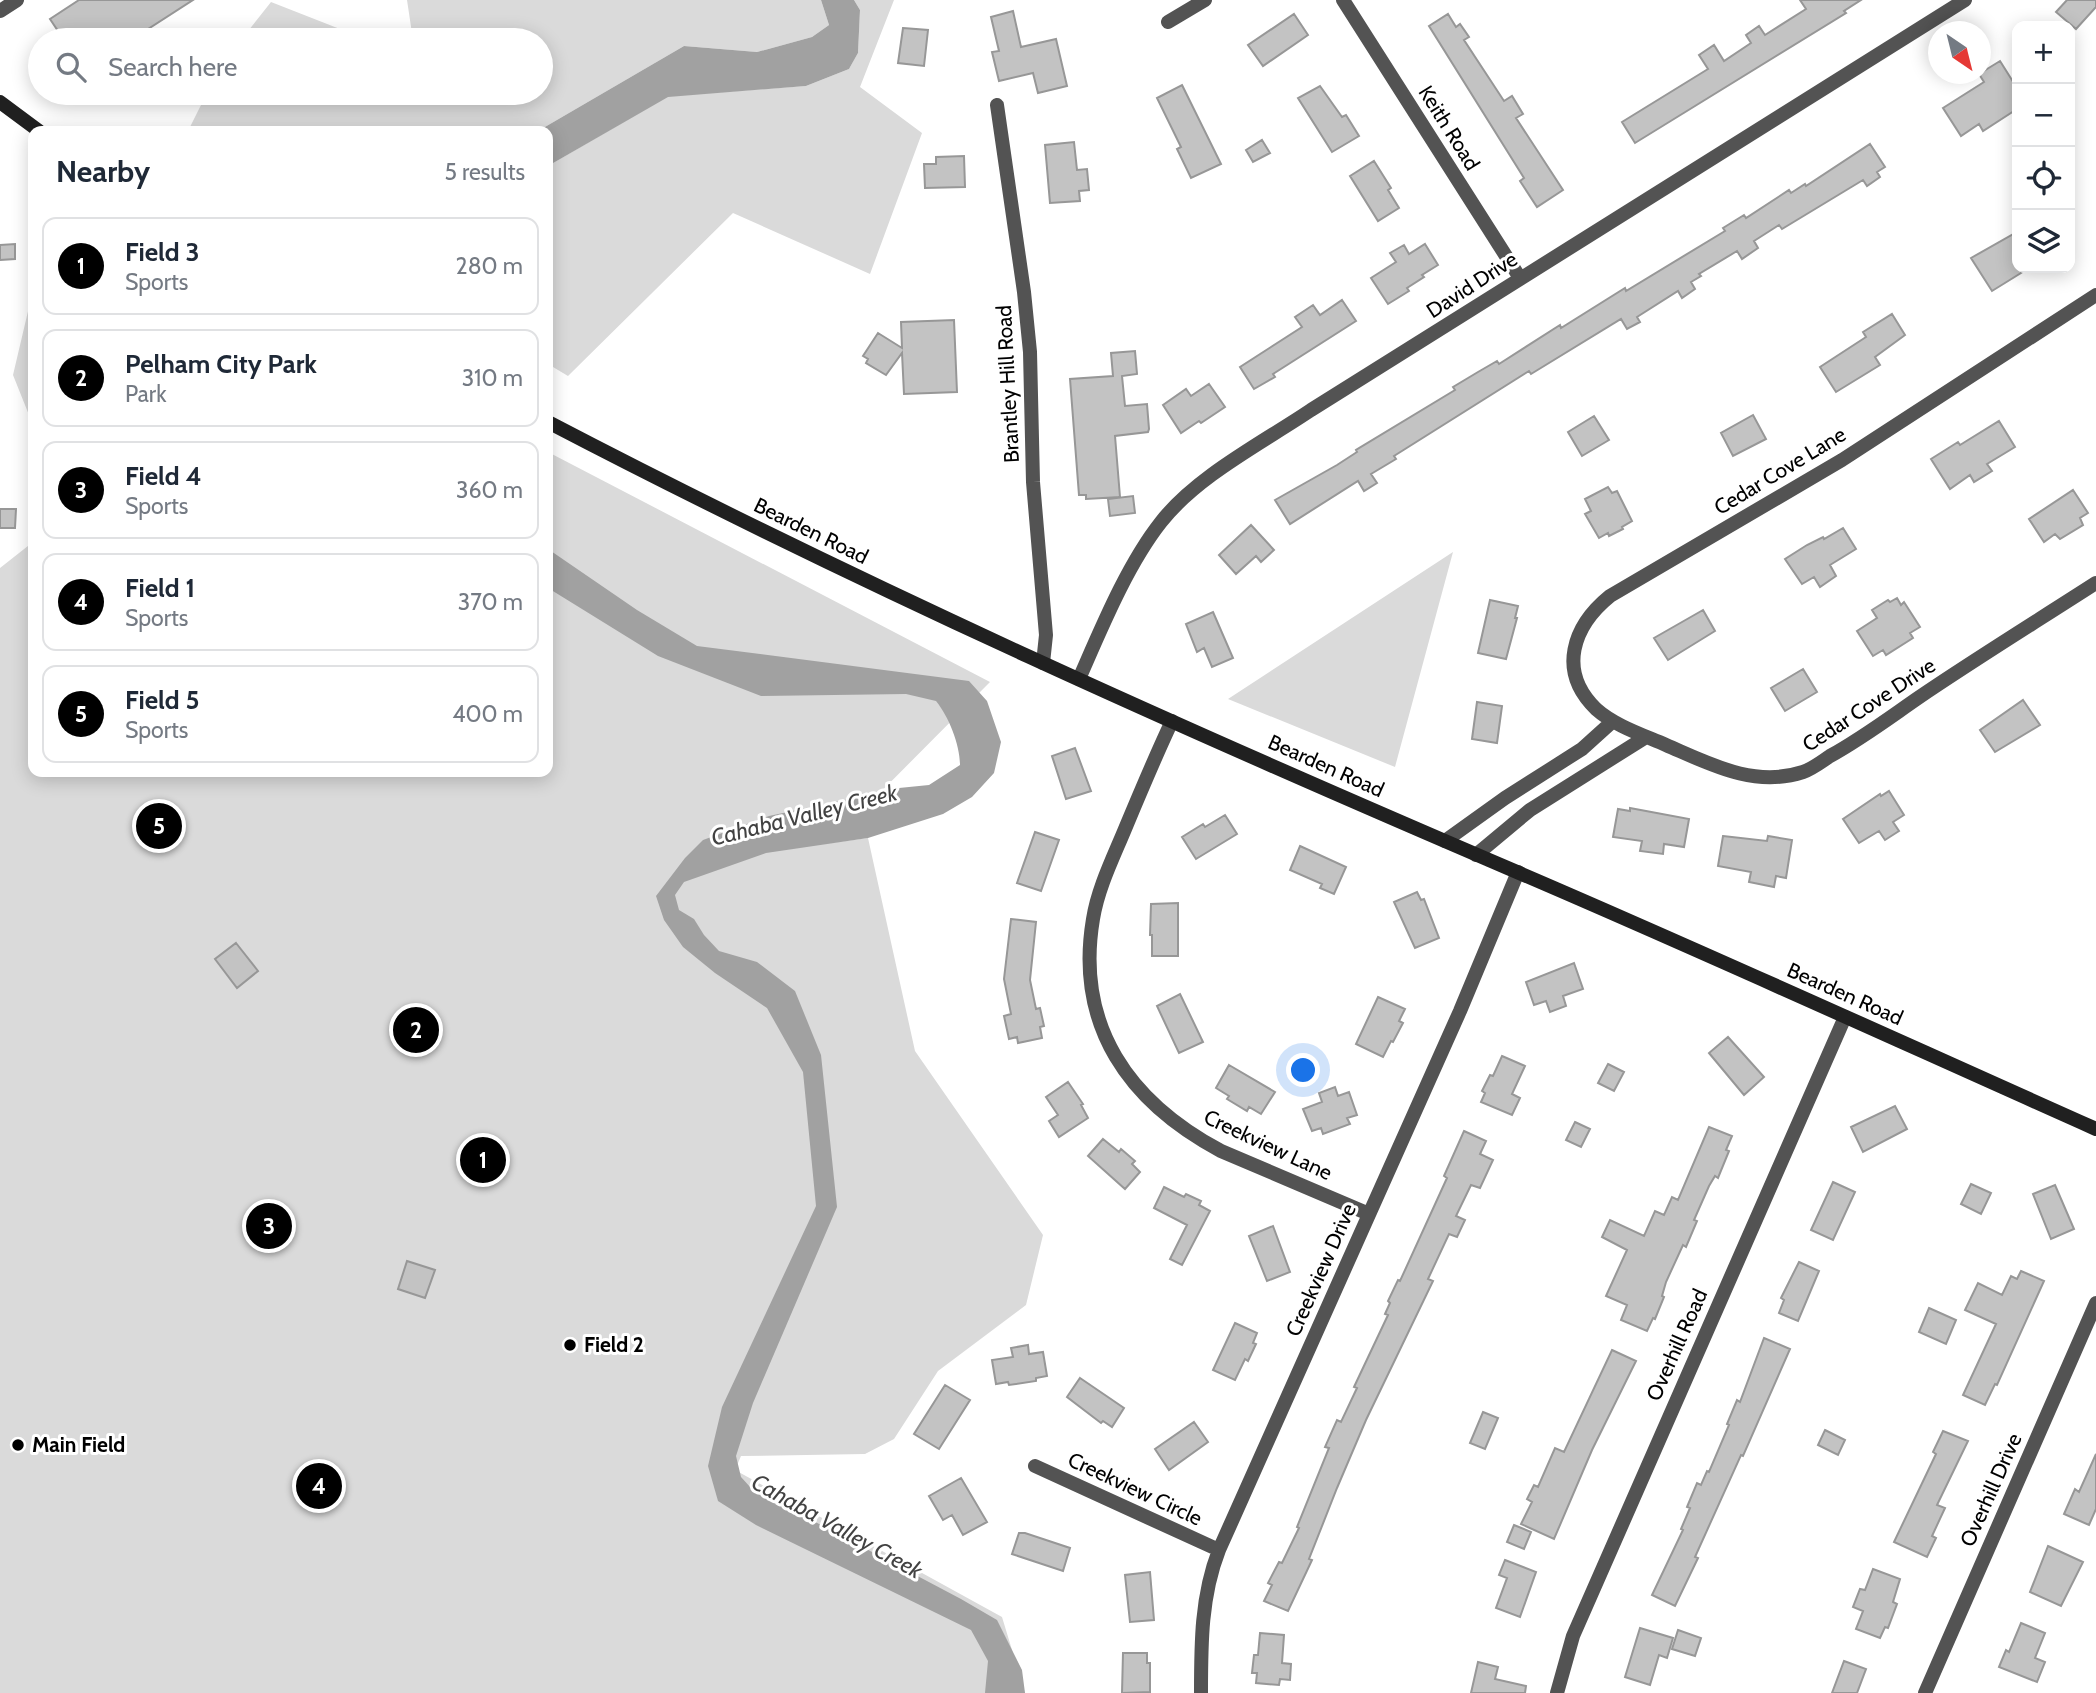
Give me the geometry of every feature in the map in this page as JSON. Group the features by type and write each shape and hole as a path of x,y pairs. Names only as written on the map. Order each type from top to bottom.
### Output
{"street":[{"path":"0,11 17,0"},
{"path":"1168,22 1205,0"},
{"name":"Keith Road","path":"1342,0 1521,278"},
{"name":"David Drive","path":"1079,679 1142,549 1162,521 1190,493 1311,410 1965,0"},
{"path":"0,102 32,126"},
{"name":"Brantley Hill Road","path":"997,105 1030,352 1033,482 1046,635 1044,663"},
{"name":"Cedar Cove Lane","path":"1613,721 1586,698 1574,667 1576,640 1586,619 1596,607 1630,583 1843,460 2096,295"},
{"name":"Bearden Road","path":"553,425 677,490 931,612 2096,1129"},
{"name":"Cedar Cove Drive","path":"1613,721 1707,764 1734,773 1775,778 1804,772 1854,743 2096,583"},
{"name":"Creekview Lane","path":"1172,721 1106,872 1093,917 1088,959 1091,989 1101,1029 1123,1071 1137,1088 1157,1108 1199,1140 1221,1152 1369,1214"},
{"path":"1445,841 1581,749 1613,721"},
{"path":"1476,855 1530,810 1646,737"},
{"name":"Creekview Drive","path":"1201,1693 1204,1609 1211,1570 1465,999 1518,872"},
{"name":"Overhill Road","path":"1557,1693 1573,1636 1845,1017"},
{"name":"Overhill Drive","path":"1925,1693 2096,1303"},
{"name":"Creekview Circle","path":"1035,1466 1219,1550"}],"shaded area":[{"path":"407,0 821,0 829,25 812,37 757,52 684,46 547,126 190,126 201,105 553,105 553,28 411,28"},
{"path":"854,0 894,0 860,87 922,133 870,274 733,213 568,376 553,367 553,163 668,96 806,86 849,69 858,53 860,10"},
{"path":"271,2 337,28 250,28"},
{"path":"28,311 28,412 13,375"},
{"path":"553,455 990,682 830,843 868,838 915,1051 1043,1235 1026,1305 938,1371 894,1439 865,1454 741,1456 735,1470 1002,1617 1025,1693 0,1693 0,568 28,546 28,777 553,777"},
{"path":"1453,552 1395,767 1228,699"}],"water":[{"path":"821,0 854,0 860,10 858,53 849,69 806,86 668,97 553,163 553,126 547,126 684,46 757,52 812,37 829,25"},
{"name":"Cahaba Valley Creek","path":"553,552 637,610 697,646 969,681 987,701 1001,742 994,773 972,797 943,814 868,838 766,853 684,882 675,895 679,910 694,919 719,951 757,962 795,991 821,1055 837,1207 753,1403 736,1456 741,1477 751,1488 997,1620 1022,1670 1025,1693 985,1693 988,1661 971,1630 756,1525 718,1501 708,1466 722,1407 816,1206 803,1072 767,1008 715,973 683,947 664,920 656,896 685,858 703,840 769,816 899,788 929,785 960,765 953,732 936,701 906,694 761,696 658,656 553,591"}],"building":[{"path":"79,0 193,0 150,28 56,28 50,19"},
{"path":"1800,0 1861,0 1844,11 1846,13 1635,143 1622,122 1708,69 1699,55 1714,45 1724,61 1751,43 1746,35 1759,26 1765,35 1806,9"},
{"path":"2067,0 2096,0 2096,7 2076,29 2075,21 2067,21 2056,12"},
{"path":"1013,11 1021,47 1056,39 1067,86 1038,93 1033,73 999,81 992,52 999,51 991,17"},
{"path":"1294,14 1308,35 1263,66 1248,45"},
{"path":"1448,14 1456,27 1460,24 1469,37 1464,40 1504,101 1512,96 1523,114 1516,118 1563,190 1537,207 1520,181 1524,178 1429,26"},
{"path":"903,28 928,30 924,66 898,63"},
{"path":"2000,61 2012,80 2012,112 1983,131 1979,124 1961,136 1943,108 1981,84 1991,84 1991,67"},
{"path":"1182,85 1221,164 1191,178 1177,149 1181,147 1157,98"},
{"path":"1320,86 1342,117 1346,115 1359,136 1332,152 1298,98"},
{"path":"1262,140 1270,153 1253,162 1246,150"},
{"path":"1074,142 1077,170 1087,169 1089,190 1079,191 1080,201 1050,203 1045,145"},
{"path":"1870,144 1885,167 1877,172 1880,177 1867,186 1863,180 1782,229 1779,225 1754,241 1758,248 1742,259 1737,251 1699,274 1701,276 1691,282 1695,289 1682,298 1678,291 1637,317 1640,322 1627,329 1621,319 1531,374 1529,371 1394,456 1396,459 1371,474 1377,483 1364,491 1358,481 1290,524 1275,500 1337,465 1357,452 1356,450 1455,390 1453,387 1478,372 1497,361 1499,364 1625,288 1626,291 1725,231 1723,228 1744,215 1746,218 1789,190 1791,193 1805,184 1806,186"},
{"path":"964,156 965,187 925,188 924,164 936,164 936,157"},
{"path":"1374,161 1391,188 1388,190 1399,208 1378,221 1350,176"},
{"path":"2012,235 2012,273 2021,273 1992,291 1971,258"},
{"path":"15,244 15,259 0,260 0,245"},
{"path":"1425,244 1438,265 1407,288 1409,291 1388,304 1371,278 1396,262 1390,253 1404,245 1409,254"},
{"path":"1342,300 1356,321 1254,389 1240,367 1302,327 1295,317 1313,305 1320,315"},
{"path":"1892,314 1905,335 1875,357 1880,365 1836,392 1820,367 1866,337 1863,332"},
{"path":"954,320 957,392 904,394 902,353 886,375 866,363 868,359 863,356 878,333 902,348 901,322"},
{"path":"1135,351 1137,374 1122,376 1125,406 1147,404 1149,429 1148,432 1115,436 1120,497 1086,499 1086,495 1079,495 1070,379 1113,376 1111,353"},
{"path":"1209,384 1225,407 1181,433 1163,405 1186,389 1191,396"},
{"path":"1753,415 1766,439 1733,456 1721,433"},
{"path":"1594,416 1609,440 1582,456 1568,432"},
{"path":"1999,421 2015,447 1987,464 1992,471 1974,482 1970,475 1950,489 1931,459"},
{"path":"1608,487 1612,493 1617,491 1632,521 1622,527 1623,529 1599,538 1585,514 1591,511 1585,499"},
{"path":"2073,490 2088,513 2080,518 2083,525 2060,539 2055,534 2044,542 2029,519"},
{"path":"1133,496 1135,513 1110,516 1108,499"},
{"path":"0,509 16,509 15,528 0,528"},
{"path":"1251,525 1274,550 1261,562 1256,556 1236,574 1219,555"},
{"path":"1843,528 1856,549 1830,565 1836,576 1820,587 1814,577 1802,584 1785,559"},
{"path":"1897,598 1901,605 1904,602 1920,627 1910,633 1913,638 1886,655 1883,650 1873,656 1857,631 1877,618 1872,610"},
{"path":"1490,600 1518,606 1506,659 1478,653"},
{"path":"1703,610 1715,631 1668,660 1654,638"},
{"path":"1213,612 1233,658 1212,667 1204,648 1197,652 1186,624"},
{"path":"1803,669 1817,692 1785,711 1771,688"},
{"path":"2023,700 2040,725 1995,752 1980,730"},
{"path":"1477,702 1502,706 1497,743 1472,739"},
{"path":"1075,748 1091,791 1066,799 1052,756"},
{"path":"1889,791 1904,815 1893,822 1899,831 1885,840 1879,831 1859,843 1843,819 1880,794 1881,796"},
{"path":"1630,808 1689,819 1684,847 1664,844 1663,854 1640,851 1642,841 1613,837 1618,809 1630,811"},
{"path":"1225,815 1237,834 1196,859 1182,837"},
{"path":"1035,832 1059,840 1041,891 1017,883"},
{"path":"1723,836 1767,841 1768,836 1792,840 1786,878 1776,876 1774,887 1749,882 1751,872 1718,866"},
{"path":"1300,846 1346,867 1334,894 1320,888 1322,884 1290,870"},
{"path":"1417,892 1421,900 1424,899 1439,938 1415,948 1394,902"},
{"path":"1178,903 1178,956 1152,956 1151,904"},
{"path":"1011,919 1036,922 1030,980 1036,1009 1040,1008 1044,1026 1040,1027 1042,1038 1018,1043 1017,1037 1009,1039 1004,1016 1011,1014 1004,979"},
{"path":"236,943 258,971 237,988 215,959"},
{"path":"1574,963 1583,989 1563,996 1566,1006 1550,1012 1546,1001 1534,1005 1526,982"},
{"path":"1180,994 1203,1042 1179,1053 1157,1006"},
{"path":"1378,997 1405,1009 1399,1021 1403,1023 1383,1057 1356,1044"},
{"path":"1728,1037 1764,1077 1744,1095 1709,1053"},
{"path":"1502,1056 1525,1066 1512,1094 1520,1098 1512,1115 1481,1102 1485,1093 1482,1091 1490,1075 1493,1076"},
{"path":"1608,1064 1624,1072 1614,1091 1598,1083"},
{"path":"1229,1065 1275,1092 1261,1114 1249,1107 1247,1111 1227,1099 1229,1096 1216,1088"},
{"path":"1068,1082 1083,1104 1081,1105 1088,1118 1059,1137 1049,1121 1058,1115 1046,1097"},
{"path":"1335,1087 1338,1096 1349,1092 1357,1115 1347,1118 1350,1124 1323,1134 1321,1128 1312,1131 1303,1109 1322,1102 1319,1093"},
{"path":"1895,1106 1907,1129 1863,1152 1851,1127"},
{"path":"1575,1122 1590,1129 1581,1147 1566,1140"},
{"path":"1709,1127 1732,1136 1726,1150 1729,1151 1718,1178 1715,1176 1709,1186 1686,1247 1683,1245 1666,1282 1662,1296 1664,1297 1655,1319 1653,1318 1647,1331 1621,1320 1627,1305 1606,1296 1627,1250 1602,1237 1610,1220 1644,1236 1655,1211 1664,1215 1672,1197 1678,1200"},
{"path":"1464,1131 1486,1141 1480,1154 1493,1160 1480,1188 1471,1185 1456,1216 1465,1220 1457,1237 1449,1234 1428,1279 1433,1281 1366,1420 1309,1559 1312,1560 1288,1611 1264,1601 1272,1585 1268,1583 1279,1562 1282,1563 1299,1528 1297,1527 1329,1448 1325,1447 1337,1420 1341,1422 1357,1388 1354,1387 1388,1315 1385,1314 1390,1303 1388,1301 1398,1280 1400,1281 1447,1178 1444,1176"},
{"path":"1103,1139 1135,1161 1132,1164 1140,1172 1125,1189 1088,1156"},
{"path":"1833,1182 1855,1192 1833,1240 1811,1230"},
{"path":"1971,1184 1991,1193 1981,1214 1961,1204"},
{"path":"2055,1185 2074,1229 2051,1239 2033,1194"},
{"path":"1164,1187 1184,1197 1186,1194 1201,1201 1199,1205 1210,1211 1182,1265 1170,1259 1187,1225 1154,1208"},
{"path":"1273,1226 1290,1272 1267,1281 1249,1236"},
{"path":"407,1261 435,1270 425,1298 398,1289"},
{"path":"1799,1262 1819,1271 1798,1321 1779,1313 1784,1300 1781,1298"},
{"path":"2021,1271 2044,1281 1997,1385 1995,1384 1985,1405 1963,1395 1996,1324 1965,1310 1978,1283 2002,1295 2011,1276 2017,1279"},
{"path":"1929,1308 1956,1320 1946,1344 1919,1332"},
{"path":"1235,1323 1257,1333 1253,1343 1256,1344 1235,1380 1213,1370"},
{"path":"1764,1338 1790,1349 1675,1606 1652,1595 1683,1530 1681,1529 1690,1508 1687,1507 1697,1483 1701,1485 1707,1471 1709,1472 1737,1400 1740,1402"},
{"path":"1028,1345 1029,1354 1043,1352 1047,1376 1036,1378 1036,1381 996,1384 992,1360 1013,1357 1011,1348"},
{"path":"1612,1350 1636,1361 1592,1450 1554,1539 1521,1524 1532,1502 1527,1499 1534,1485 1538,1487 1555,1448 1564,1452"},
{"path":"1080,1378 1124,1408 1112,1427 1103,1421 1101,1423 1067,1397"},
{"path":"945,1385 970,1400 939,1449 914,1434"},
{"path":"1483,1412 1498,1418 1485,1449 1470,1443"},
{"path":"1194,1422 1208,1442 1169,1470 1155,1449"},
{"path":"1825,1430 1845,1440 1838,1455 1818,1445"},
{"path":"1943,1431 1968,1441 1937,1505 1945,1508 1932,1536 1936,1538 1927,1557 1894,1542 1936,1454 1933,1452"},
{"path":"2096,1454 2096,1509 2089,1525 2064,1514 2075,1489 2079,1492"},
{"path":"961,1478 987,1522 963,1535 952,1515 943,1520 929,1496"},
{"path":"1514,1525 1531,1532 1524,1549 1507,1542"},
{"path":"1019,1533 1070,1548 1063,1571 1012,1554"},
{"path":"2048,1546 2083,1562 2061,1606 2030,1592"},
{"path":"1505,1560 1536,1572 1520,1617 1496,1608 1507,1578 1499,1575"},
{"path":"1873,1569 1900,1579 1893,1602 1897,1604 1888,1628 1885,1627 1880,1638 1856,1629 1863,1611 1853,1607 1860,1589 1865,1590"},
{"path":"1150,1572 1154,1620 1130,1622 1125,1575"},
{"path":"2021,1623 2045,1633 2035,1658 2045,1662 2037,1682 1999,1667 2006,1650 2009,1652"},
{"path":"1640,1628 1673,1638 1667,1658 1659,1655 1650,1685 1625,1677"},
{"path":"1678,1630 1701,1638 1695,1656 1672,1649"},
{"path":"1260,1633 1284,1635 1282,1663 1291,1664 1290,1680 1280,1679 1279,1685 1256,1683 1257,1673 1252,1673 1254,1655 1258,1655"},
{"path":"1123,1653 1147,1653 1147,1663 1150,1663 1150,1692 1122,1693"},
{"path":"1844,1661 1866,1669 1857,1693 1832,1693"},
{"path":"1478,1662 1498,1667 1495,1679 1526,1686 1525,1693 1471,1693"}],"place":[{"name":"Field 5","path":"159,826"},
{"name":"Pelham City Park","path":"416,1030"},
{"name":"Field 3","path":"483,1160"},
{"name":"Field 4","path":"269,1226"},
{"name":"Field 2","path":"570,1345"},
{"name":"Main Field","path":"18,1445"},
{"name":"Field 1","path":"319,1486"}]}
